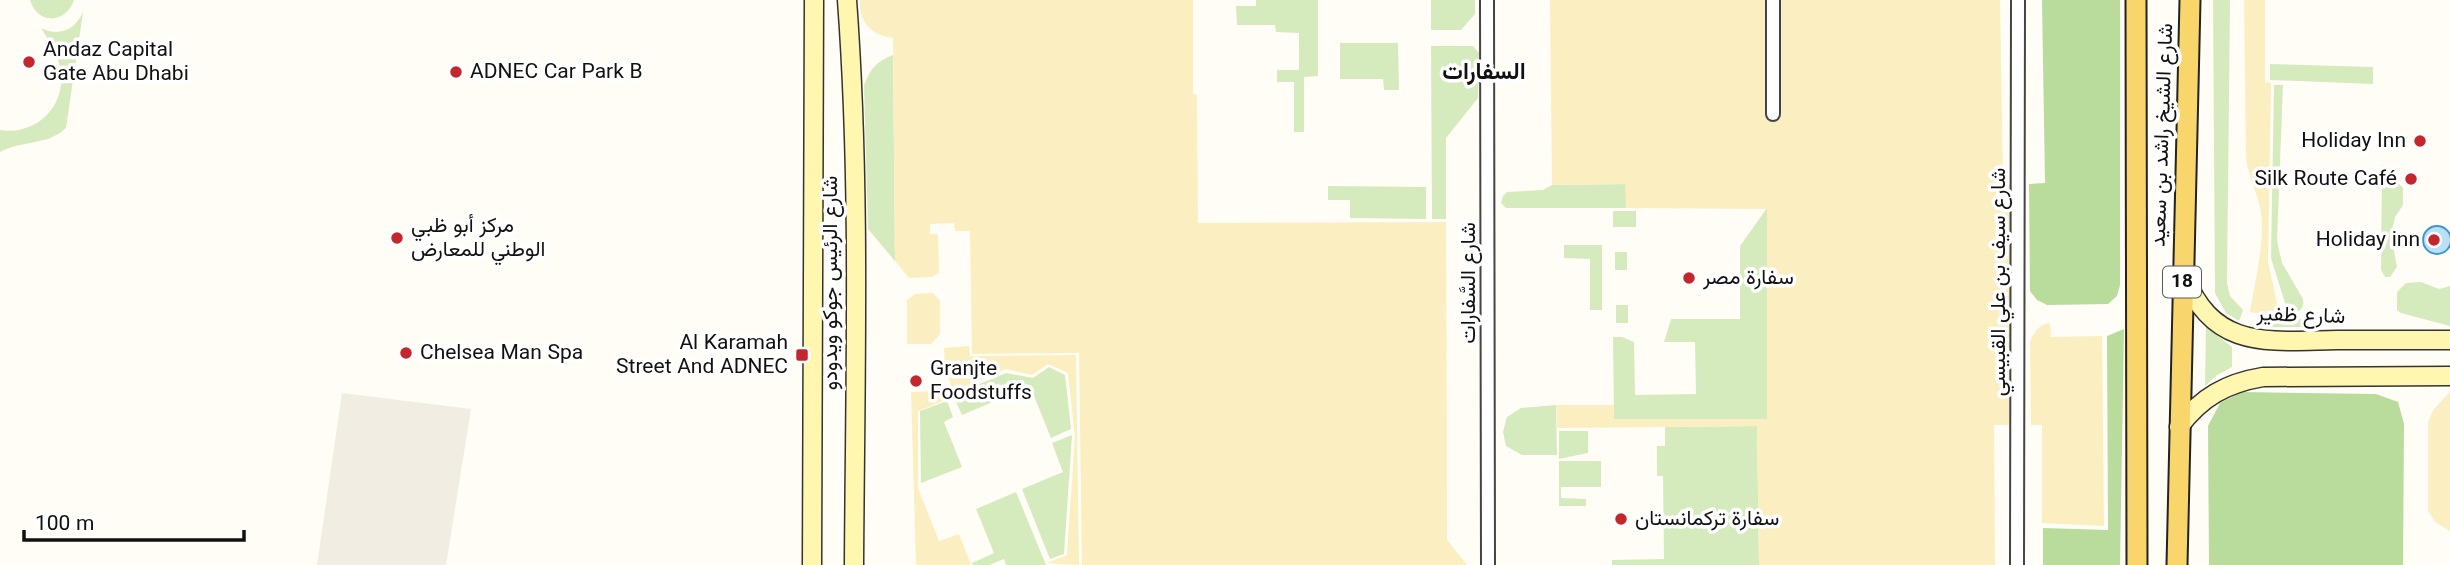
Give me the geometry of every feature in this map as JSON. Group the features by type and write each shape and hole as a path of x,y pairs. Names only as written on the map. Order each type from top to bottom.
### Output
{"main road":[{"name":"شارع الشيخ راشد بن سعيد","path":"2136,0 2137,565"},
{"name":"شارع الشيخ راشد بن سعيد","path":"2177,565 2190,0"}],"street":[{"name":"شارع الرئيس جوكو ويدودو","path":"812,565 814,0"},
{"name":"شارع الرئيس جوكو ويدودو","path":"847,0 855,239 854,565"},
{"name":"شارع السَّفارات","path":"1487,0 1488,565"},
{"path":"1773,0 1773,114"},
{"name":"شارع سيف بن علي القبيسي","path":"2017,565 2018,0"},
{"name":"شارع ظفير","path":"2182,272 2196,303 2209,317 2224,328 2259,341 2450,340"},
{"path":"2179,427 2201,402 2215,392 2240,381 2263,377 2450,376"}],"green space":[{"path":"30,0 74,0 65,14 52,18 39,14"},
{"path":"1256,0 1318,0 1318,76 1304,77 1304,132 1294,132 1294,82 1277,82 1277,70 1299,70 1299,33 1276,32 1275,25 1237,25 1236,6 1256,6"},
{"path":"1431,0 1475,0 1475,14 1461,30 1431,30"},
{"path":"2042,0 2120,0 2120,285 2117,296 2108,304 2047,305 2037,300 2030,291 2029,184 2045,183"},
{"path":"2213,0 2230,0 2227,283 2230,296 2243,310 2239,321 2226,313 2215,293"},
{"path":"83,12 66,128 51,138 0,152 0,130 14,131 37,123 47,115 59,94 59,62 41,28 54,32 66,30 76,23"},
{"path":"1340,43 1398,43 1399,90 1384,90 1383,79 1340,79"},
{"path":"1431,46 1473,46 1479,53 1478,98 1446,138 1446,219 1432,219"},
{"path":"893,55 895,261 868,229 864,85 875,66"},
{"path":"2270,64 2373,67 2373,84 2270,80"},
{"path":"2274,85 2283,85 2277,241 2282,263 2303,299 2302,308 2295,313 2289,311 2286,306 2271,258"},
{"path":"2382,165 2403,188 2403,205 2395,217 2391,235 2397,267 2390,277 2385,277 2381,270"},
{"path":"1626,184 1626,208 1506,208 1501,203 1507,192 1543,190 1552,185"},
{"path":"1328,186 1426,187 1426,219 1350,218 1350,200 1328,200"},
{"path":"1767,208 1767,419 1614,419 1613,337 1634,342 1635,395 1696,394 1695,342 1664,342 1671,319 1740,319 1740,246"},
{"path":"1613,211 1636,211 1636,227 1613,227"},
{"path":"1564,245 1602,245 1602,310 1590,310 1590,259 1564,258"},
{"path":"1615,252 1627,252 1627,270 1615,270"},
{"path":"2421,282 2439,289 2450,286 2450,326 2397,310 2397,292 2406,283"},
{"path":"1616,305 1628,305 1628,323 1616,323"},
{"path":"2307,319 2307,327 2264,327 2264,320"},
{"path":"2206,326 2232,347 2232,367 2205,386"},
{"path":"2124,329 2120,565 2043,565 2043,528 2108,530 2107,336"},
{"path":"1049,367 1065,375 1071,429 1051,438 1032,391 1012,400 1009,395 962,415 953,395 1006,373 1033,378"},
{"path":"2242,392 2376,394 2398,402 2404,424 2403,565 2209,565 2208,426 2220,403"},
{"path":"947,401 953,417 944,422 962,467 921,483 920,411"},
{"path":"1556,405 1557,455 1522,455 1506,446 1503,432 1507,417 1521,408"},
{"path":"1757,426 1759,565 1612,565 1612,560 1664,559 1663,476 1657,476 1657,446 1665,446 1665,427"},
{"path":"1559,431 1588,431 1588,453 1559,459"},
{"path":"1072,435 1064,554 1050,559 1022,489 1063,472 1052,443"},
{"path":"1559,461 1601,461 1601,487 1561,487 1561,498 1586,499 1586,506 1559,506"},
{"path":"1016,492 1046,565 1006,565 1004,559 989,565 973,565 972,563 994,553 976,509"}],"sand":[{"path":"860,0 1193,0 1193,94 1197,95 1198,223 1446,222 1447,540 1467,565 1082,565 1079,353 972,354 970,231 955,231 954,223 930,224 930,234 938,234 939,273 932,277 909,278 895,261 893,38 878,34 868,27 862,15"},
{"path":"1550,0 2000,0 2003,184 2012,184 2009,425 1994,425 1995,565 1759,565 1757,426 1557,428 1556,405 1614,405 1614,419 1767,419 1767,209 1626,208 1625,184 1552,185"},
{"path":"2244,0 2265,0 2265,82 2271,83 2268,262 2280,317 2250,312 2259,262 2262,224 2260,205 2246,158"},
{"path":"933,293 940,301 940,334 931,344 907,344 907,300 915,294"},
{"path":"2050,323 2051,337 2102,336 2104,526 2042,523 2042,425 2031,425 2030,342 2037,329"},
{"path":"969,346 970,356 1076,355 1079,565 1047,563 1067,555 1075,436 1068,373 1048,364 1032,375 1006,369 953,392 945,367 944,348"},
{"path":"940,391 946,400 918,411 918,488 939,541 959,534 971,565 916,565 911,392"},
{"path":"2450,392 2450,531 2435,522 2428,510 2428,422 2434,409"}],"shaded area":[{"path":"342,393 471,409 446,565 317,565"}],"water":[{"path":"2437,226 2447,230 2451,240 2447,250 2437,254 2427,250 2423,240 2427,230"}],"place":[{"name":"Andaz Capital Gate Abu Dhabi","path":"29,62"},
{"name":"ADNEC Car Park B","path":"456,72"},
{"name":"Holiday Inn","path":"2420,141"},
{"name":"Silk Route Café","path":"2411,179"},
{"name":"مركز أبو ظبي الوطني للمعارض","path":"397,238"},
{"name":"Holiday inn","path":"2434,240"},
{"name":"سفارة مصر","path":"1689,278"},
{"name":"Chelsea Man Spa","path":"406,353"},
{"name":"Al Karamah Street And ADNEC","path":"802,355"},
{"name":"Granjte Foodstuffs","path":"916,381"},
{"name":"سفارة تركمانستان","path":"1621,519"}],"district":[{"name":"السفارات","path":"1484,73"}]}
